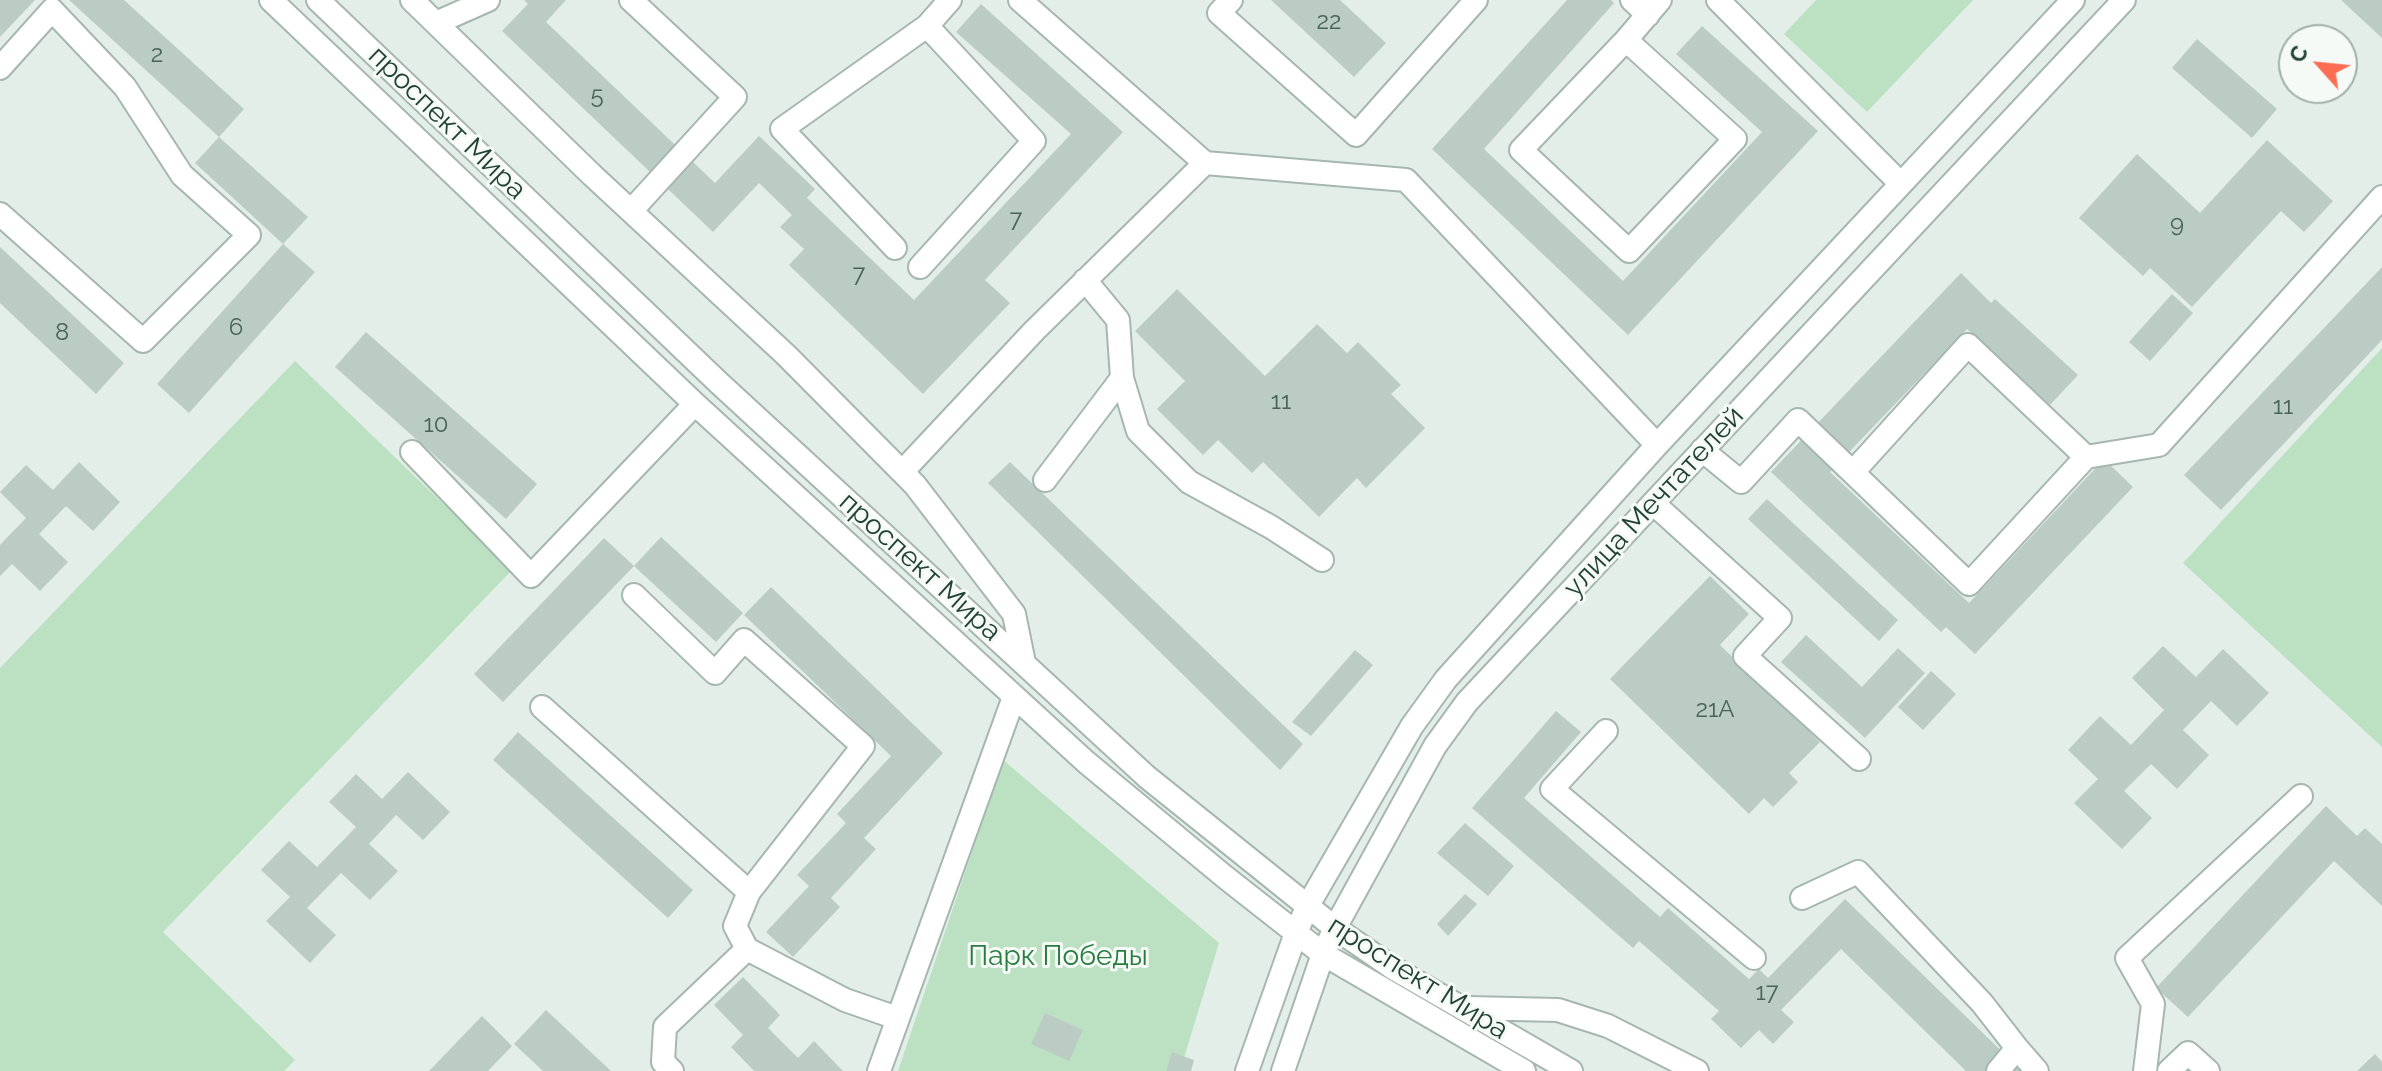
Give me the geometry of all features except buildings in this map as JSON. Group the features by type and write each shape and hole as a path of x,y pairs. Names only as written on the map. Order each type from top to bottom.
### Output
{"street":[{"name":"проспект Мира","path":"271,0 695,404 1097,772 1323,954 1524,1071"},
{"name":"проспект Мира","path":"318,0 719,383 1147,777 1335,928 1393,968 1571,1071"},
{"path":"412,0 786,355 915,485 1014,614 1024,663"},
{"path":"436,23 488,0"},
{"path":"631,0 735,97 631,211"},
{"path":"895,248 782,129 927,26 950,0"},
{"path":"1020,0 1205,163 1406,180 1657,445"},
{"path":"1231,0 1219,13 1356,135 1476,0"},
{"path":"1718,0 1900,183"},
{"name":"улица Мечтателей","path":"1247,1071 1307,907 1412,726 1446,679 1657,445 2073,0"},
{"name":"улица Мечтателей","path":"1283,1071 1335,928 1435,746 1467,702 2124,0"},
{"path":"1626,40 1735,139 1629,251 1521,150 1626,40 1647,5"},
{"path":"0,68 52,10 125,87 182,175 249,235 143,341 0,214"},
{"path":"920,267 1034,141 927,26"},
{"path":"902,472 1034,331 1205,163"},
{"path":"1702,450 1741,482 1798,420 1969,584 2086,457 2159,445 2382,197"},
{"path":"1085,280 1118,320 1122,378 1138,431 1189,482 1271,527 1322,560"},
{"path":"1853,472 1968,345 2086,457"},
{"path":"1045,480 1122,378"},
{"path":"412,452 531,576 695,404"},
{"path":"1654,504 1780,618 1745,656 1859,759"},
{"path":"634,595 715,673 744,640 863,746 749,892 735,926 747,949 845,1000 897,1018"},
{"path":"879,1071 1014,697"},
{"path":"542,707 749,892"},
{"path":"1606,731 1552,789 1754,958"},
{"path":"2145,1071 2153,1004 2127,958 2301,796"},
{"path":"1802,898 1858,872 1982,1003 2037,1071"},
{"path":"672,1071 663,1062 665,1027 747,949"},
{"path":"1463,1008 1558,1010 1608,1026 1697,1071"},
{"path":"1998,1071 2017,1048"},
{"path":"2169,1071 2188,1053 2208,1071"}],"green space":[{"path":"1816,0 1973,0 1867,112 1784,34"},
{"path":"2382,348 2382,747 2183,563"},
{"path":"295,361 512,570 163,932 295,1060 284,1071 0,1071 0,668"},
{"name":"Парк Победы","path":"1003,760 1219,943 1180,1071 898,1071"}]}
